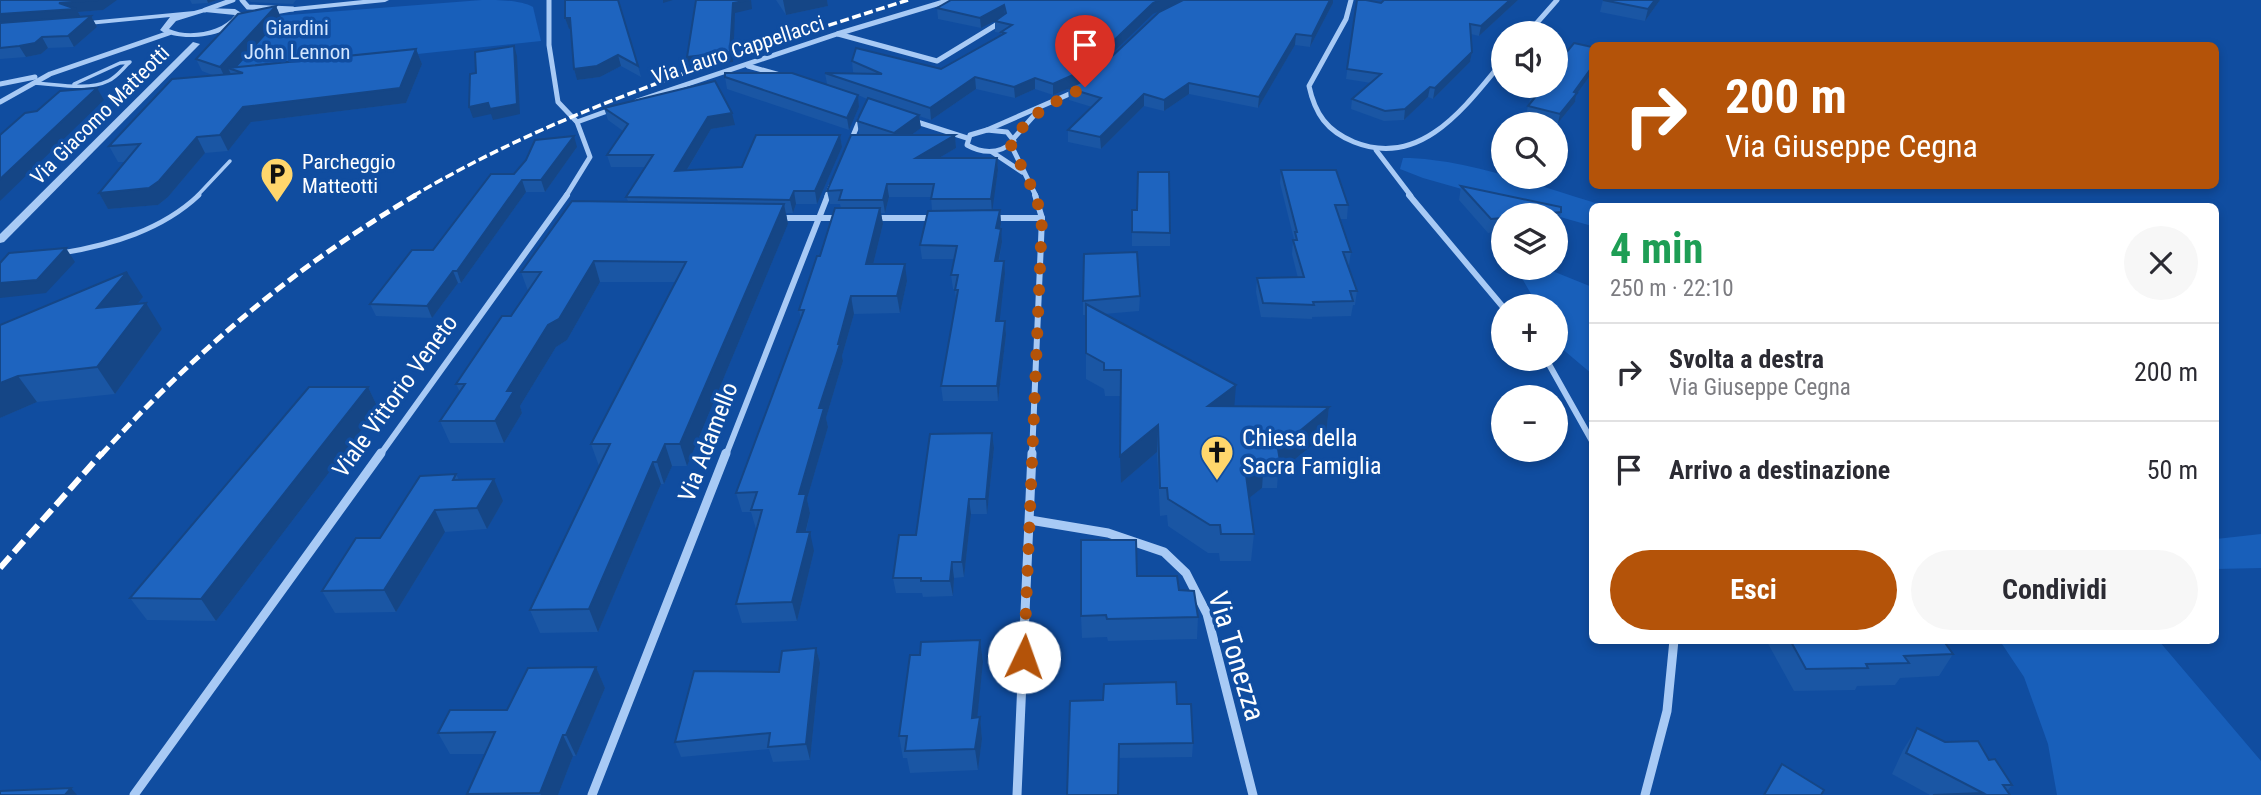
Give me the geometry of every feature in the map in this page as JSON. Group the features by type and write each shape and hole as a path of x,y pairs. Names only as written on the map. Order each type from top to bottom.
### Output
{"street":[{"path":"0,102 50,74 166,30 173,19 233,0"},
{"path":"242,0 248,7 268,9 386,0"},
{"name":"Via Lauro Cappellacci","path":"628,104 950,0"},
{"path":"1351,0 1346,19 1309,86 1314,108 1324,125 1340,137 1376,150 1404,147 1430,136 1454,118 1491,75"},
{"path":"1539,21 1557,0"},
{"name":"Viale Vittorio Veneto","path":"134,795 553,215 590,157 577,122 558,102 551,70 546,1"},
{"path":"255,17 295,9"},
{"path":"205,10 235,11 238,18 234,22"},
{"path":"66,25 193,13"},
{"path":"144,19 193,39"},
{"path":"214,30 244,19"},
{"path":"838,34 937,61 1003,21"},
{"name":"Via Giacomo Matteotti","path":"0,240 193,39 214,30"},
{"path":"747,66 790,78"},
{"path":"0,84 50,74"},
{"path":"911,120 967,138 1085,87"},
{"path":"844,156 866,106"},
{"path":"577,122 615,108"},
{"path":"992,152 1013,141 1041,108"},
{"path":"987,130 1001,130 1013,141 1022,172 1035,194 1042,218 1017,795"},
{"path":"967,138 967,145 971,148 992,152 1022,172"},
{"path":"1376,150 1387,169 1492,294"},
{"name":"Via Adamello","path":"592,795 833,181"},
{"path":"553,215 566,215"},
{"path":"775,218 843,218"},
{"path":"869,218 936,218"},
{"path":"989,218 1042,218"},
{"path":"1553,371 1589,436"},
{"name":"Via Tonezza","path":"1030,520 1108,533 1153,548 1164,552 1186,573 1207,614 1253,795"},
{"path":"1645,795 1667,711 1674,644"}],"lane":[{"path":"31,83 74,84 107,82 130,62 120,63 74,84"},
{"path":"49,254 86,248 169,219 200,193 230,162"}],"green space":[{"name":"Giardini John Lennon","path":"502,0 533,7 541,41 227,74 276,16"},
{"path":"1403,158 1427,159 1491,171 1491,189 1550,189 1595,203 1589,203 1589,225 1568,219 1568,203 1511,203 1400,169"},
{"path":"1568,277 1589,286 1589,371 1568,354 1568,294 1531,294 1523,280 1568,280"},
{"path":"2261,534 2261,568 2219,569 2219,539"},
{"path":"2002,644 2162,644 2261,761 2261,795 2057,795 2048,744 2024,677"}],"building":[{"path":"0,0 98,0 59,3 76,9 0,14"},
{"path":"565,0 618,0 638,66 618,55 597,66 574,69 570,18 565,18"},
{"path":"696,0 749,0 733,3 730,52 687,57"},
{"path":"951,0 1160,0 1153,3 1082,71 1053,84 1035,78 1014,87 975,77 930,108 825,73 882,74 852,61 856,48 941,69 1005,33 1001,32 1012,25 995,21 1006,13 1004,5 980,18 937,8"},
{"path":"1183,0 1330,0 1312,36 1296,34 1259,97 1189,83 1164,100 1144,94 1100,137 1068,130 1101,98 1068,88 1088,79 1159,12"},
{"path":"1357,0 1381,3 1384,0 1510,0 1481,26 1470,24 1472,52 1435,88 1430,87 1405,109 1385,111 1352,99 1381,74 1347,69"},
{"path":"1603,0 1655,0 1648,9"},
{"path":"276,6 220,67 196,59 238,14"},
{"path":"91,16 68,36 42,37 35,43 0,48 0,23"},
{"path":"1574,43 1589,46 1589,71 1574,92 1577,93 1562,112 1528,106 1535,98 1568,98 1568,50"},
{"path":"514,46 517,104 490,109 488,103 469,107 470,74 476,73 475,52"},
{"path":"416,49 400,88 243,107 220,135 197,137 159,181 149,188 99,193 140,144 109,146 172,79 243,73 228,68"},
{"path":"725,73 792,73 858,95 847,118 725,77"},
{"path":"715,81 732,113 708,117 675,171 742,167 756,135 840,135 815,191 794,191 790,200 626,197 653,155 607,155 628,124 604,108"},
{"path":"97,88 0,179 0,135 25,113 37,111 60,91"},
{"path":"868,98 919,115 894,133 857,121"},
{"path":"851,135 955,135 916,158 997,158 991,199 931,199 934,184 887,184 883,200 839,200 842,190 827,191"},
{"path":"574,136 541,180 522,180 457,271 453,271 427,306 370,304 412,250 433,250 491,174 514,174 526,160 535,140"},
{"path":"1281,170 1336,170 1348,205 1335,205 1351,252 1343,252 1357,291 1350,291 1353,301 1313,302 1314,305 1263,303 1257,278 1304,277 1293,240 1297,240 1297,232"},
{"path":"1138,172 1169,172 1170,233 1132,232 1132,210 1137,210"},
{"path":"1461,186 1542,203 1491,203 1491,219"},
{"path":"572,201 784,204 680,444 665,444 657,462 653,462 589,609 530,610 610,444 591,444 686,262 594,261 559,319 548,325 507,391 514,391 495,421 440,421 465,384 456,384 502,316 511,316 541,272 521,272"},
{"path":"835,208 880,208 866,264 905,264 897,296 851,296 840,344 819,408 824,408 799,494 806,494 797,532 810,532 792,602 736,604 762,510 751,510 757,492 736,493 804,310 799,310"},
{"path":"1000,210 996,228 1001,229 995,261 1004,261 996,321 1005,321 997,386 941,386 958,290 955,290 958,275 951,275 957,246 920,245 928,211"},
{"path":"66,248 37,280 0,283 0,263 9,253"},
{"path":"1137,252 1140,296 1083,301 1084,254"},
{"path":"127,272 97,308 146,303 97,367 18,376 0,383 0,325"},
{"name":"Chiesa della Sacra Famiglia","path":"1086,304 1236,385 1208,406 1329,407 1278,449 1280,461 1264,461 1246,475 1254,534 1221,534 1220,525 1210,525 1168,499 1167,488 1160,488 1158,425 1120,456 1121,370 1104,370 1104,363 1086,353"},
{"path":"309,387 368,387 201,599 130,598"},
{"path":"992,433 986,499 969,499 962,562 952,562 950,581 893,578 899,535 916,535 930,434"},
{"path":"456,474 453,480 494,479 477,508 435,510 384,590 322,591 356,538 380,538 420,476"},
{"path":"1081,540 1136,540 1137,576 1177,576 1179,590 1194,591 1198,617 1107,619 1106,615 1081,616"},
{"path":"980,640 972,718 980,717 975,749 905,751 907,736 899,736 910,655 920,655 921,642"},
{"path":"1792,644 1946,644 1953,654 1904,656 1909,663 1866,664 1868,668 1806,669"},
{"path":"816,648 806,744 768,747 770,733 675,742 694,671 779,672 782,651"},
{"path":"596,667 566,735 563,735 540,793 467,794 495,732 438,733 450,710 507,710 528,668"},
{"path":"1176,682 1177,704 1191,704 1193,743 1119,744 1118,795 1067,795 1070,701 1103,700 1104,684"},
{"path":"1917,728 1945,742 1978,741 1989,760 1995,759 2012,785 2003,785 2010,795 1933,795 1983,793 1906,753"},
{"path":"1782,764 1824,790 1821,795 1764,795"},
{"path":"71,788 65,795 0,795 0,791"}],"railway":[{"path":"413,196 472,164 593,108 718,62 908,0"},
{"path":"101,455 173,380 249,313 329,251 416,195"},
{"path":"0,568 102,453"}],"place":[{"name":"Parcheggio Matteotti","path":"277,204"},
{"name":"Chiesa della Sacra Famiglia","path":"1217,482"}],"route":[{"path":"1024,657 1042,218 1035,194 1011,145 1041,108 1085,87"}]}
